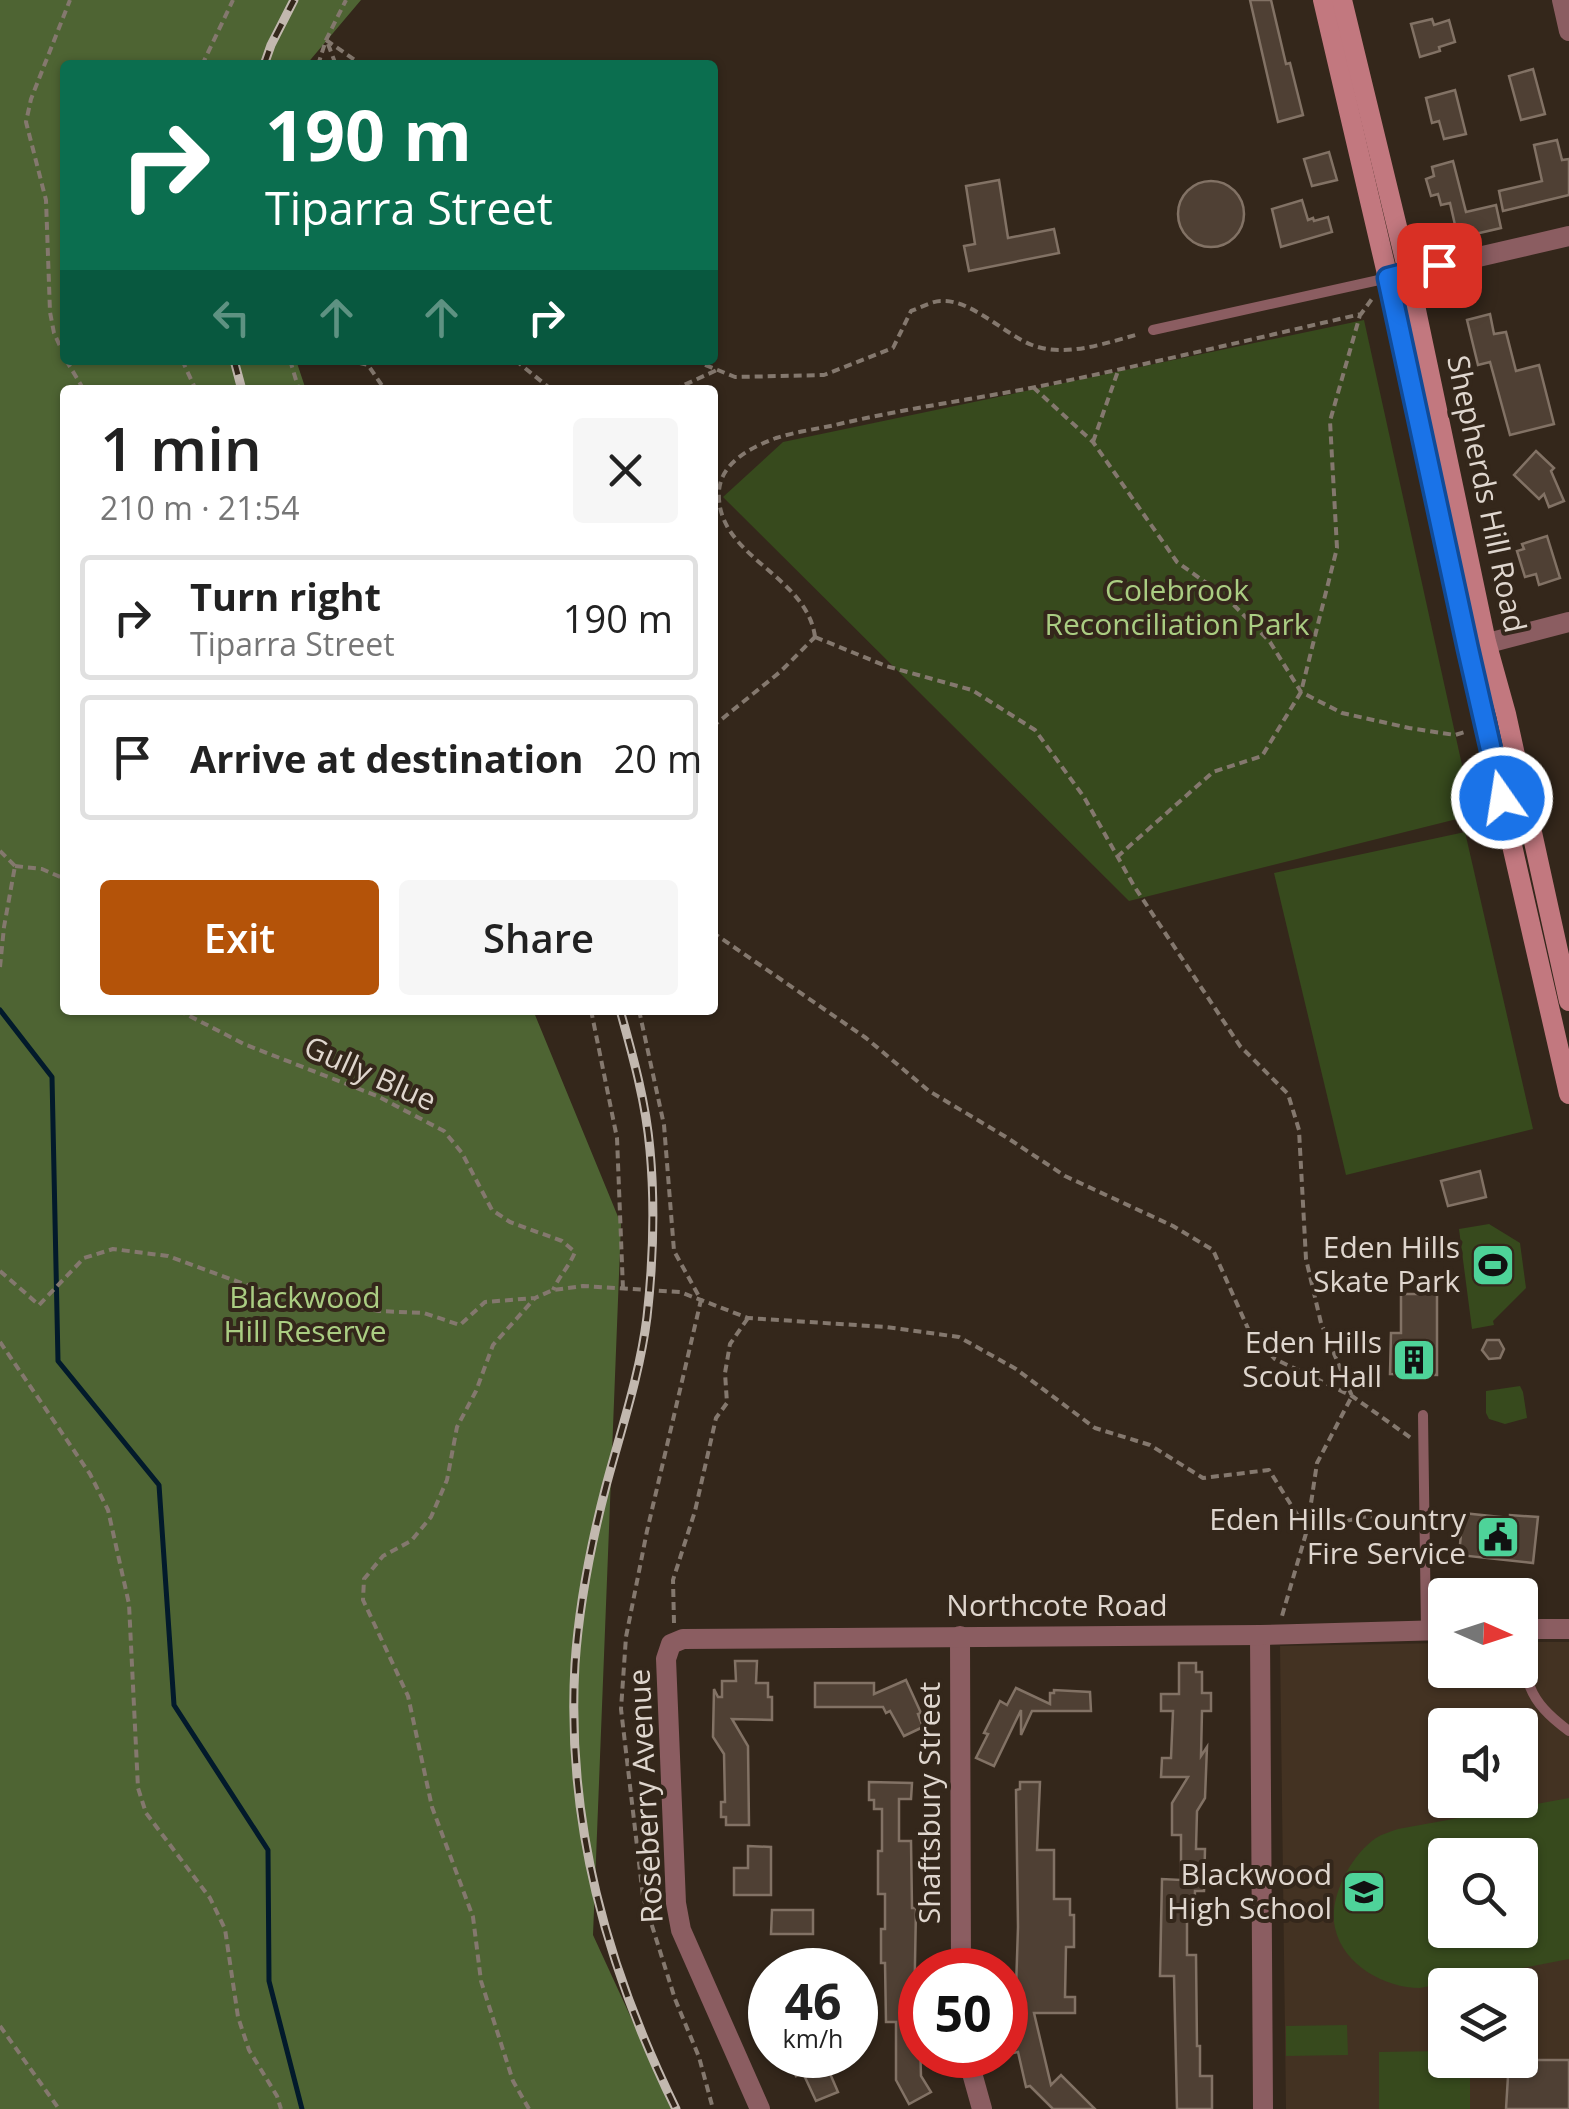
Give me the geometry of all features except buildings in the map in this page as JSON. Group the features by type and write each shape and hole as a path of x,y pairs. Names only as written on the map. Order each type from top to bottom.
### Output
{"main road":[{"name":"Shepherds Hill Road","path":"1324,0 1398,275"},
{"name":"Shepherds Hill Road","path":"1342,0 1477,646 1486,724 1569,1094"},
{"name":"Shepherds Hill Road","path":"1477,646 1506,714 1569,1001"}],"street":[{"path":"1562,0 1569,31"},
{"path":"1398,275 1569,236"},
{"path":"1477,646 1569,622"},
{"path":"1538,1630 1569,1629"},
{"name":"Northcote Road","path":"671,1644 684,1639 1428,1630"},
{"path":"1262,2109 1270,1634"},
{"name":"Shaftsbury Street","path":"960,1636 961,1948"},
{"name":"Roseberry Avenue","path":"671,1644 666,1659 676,1902 681,1930 760,2109"},
{"path":"973,2078 982,2109"}],"lane":[{"path":"1153,330 1398,275"},
{"path":"1423,1415 1424,1526 1430,1578"},
{"path":"1528,1688 1548,1716 1569,1731"}],"path":[{"path":"60,346 50,312 46,200 26,122 31,99 70,0"},
{"path":"204,60 233,0"},
{"path":"320,60 346,0"},
{"path":"326,40 334,60"},
{"path":"326,40 355,60"},
{"path":"1118,857 1213,772 1262,756 1301,692 1337,548 1330,421 1361,314 1398,275"},
{"path":"705,365 735,377 824,374 893,348 911,311 941,301 970,308 1034,346 1080,350 1153,330"},
{"path":"815,637 813,620 794,591 753,558 725,525 718,493 724,473 742,454 775,439 899,410 1033,388 1361,314"},
{"path":"521,365 546,385"},
{"path":"684,385 717,370"},
{"path":"1093,442 1119,370"},
{"path":"1033,388 1093,442 1177,562 1226,597 1270,642 1301,692 1342,713 1408,728 1455,736 1486,724"},
{"path":"718,722 780,672 815,637"},
{"path":"815,637 886,666 972,690 1034,730 1084,798 1151,912 1240,1046 1288,1094 1300,1130 1306,1259 1321,1324 1352,1396 1318,1464 1307,1530 1270,1634"},
{"path":"0,851 15,866 42,869 60,877"},
{"path":"0,966 15,866"},
{"path":"718,936 866,1038 929,1091 1065,1176 1173,1226 1213,1250 1250,1333 1275,1359 1352,1396 1423,1445"},
{"name":"Gully Blue","path":"188,1015 244,1044 377,1096 444,1131 462,1153 492,1210 510,1222 562,1241 574,1252 570,1266 559,1275 553,1290"},
{"path":"592,1015 617,1138 623,1289"},
{"path":"640,1015 664,1124 674,1251 700,1300 626,1637 621,1709 644,1897 713,2109"},
{"path":"0,1271 39,1305 84,1258 112,1249 168,1256 276,1296 318,1298 379,1311 424,1314 460,1325 485,1302 535,1298 553,1290 583,1286 680,1292 748,1318 886,1327 959,1338 1016,1369 1094,1428 1150,1445 1203,1478 1268,1470 1307,1530"},
{"path":"528,2109 514,2081 481,1981 472,1917 432,1807 408,1696 363,1600 364,1579 383,1556 411,1541 430,1517 447,1480 457,1426 476,1391 493,1344 535,1298"},
{"path":"671,1644 673,1580 695,1511 716,1418 727,1403 725,1374 730,1344 748,1318"},
{"path":"0,1342 90,1474 108,1510 128,1604 138,1788 146,1813 210,1898 224,1930 238,2017 249,2050 281,2109"},
{"path":"1307,1530 1368,1516 1424,1526"},
{"path":"0,2026 59,2109"}],"shaded area":[{"name":"Blackwood High School","path":"1538,1642 1569,1642 1569,2109 1286,2109 1280,1646 1428,1643 1428,1688 1538,1688"}],"green space":[{"name":"Blackwood Hill Reserve","path":"0,0 361,0 310,60 60,60 60,365 298,365 304,385 60,385 60,1015 535,1015 621,1224 593,1935 673,2109 0,2109"},
{"name":"Colebrook Reconciliation Park","path":"1364,320 1473,815 1129,901 723,497 783,442"},
{"path":"1465,832 1533,1129 1346,1175 1274,873"},
{"name":"Eden Hills Skate Park","path":"1489,1224 1520,1243 1526,1288 1493,1321 1494,1325 1472,1329 1459,1229"},
{"path":"1520,1386 1527,1418 1505,1424 1489,1419 1486,1391"},
{"path":"1569,1798 1569,1959 1523,1968 1428,1968 1428,1986 1420,1988 1393,1984 1367,1972 1347,1953 1335,1928 1334,1916 1338,1891 1350,1866 1376,1838 1398,1829 1459,1818 1538,1818 1538,1804"},
{"path":"1347,2025 1348,2055 1286,2056 1286,2026"},
{"path":"1428,2051 1428,2078 1470,2078 1470,2109 1379,2109 1379,2052"}],"waterway":[{"path":"0,1010 52,1077 58,1361 159,1485 174,1705 268,1850 269,1981 302,2109"}],"railway":[{"path":"266,60 294,0"},
{"path":"235,365 241,385"},
{"path":"621,1015 648,1132 651,1276 640,1360 586,1574 575,1664 574,1723 577,1781 596,1893 630,2002 676,2109"}],"place":[{"name":"Eden Hills Skate Park","path":"1493,1265"},
{"name":"Eden Hills Scout Hall","path":"1414,1360"},
{"name":"Eden Hills Country Fire Service","path":"1498,1537"},
{"name":"Blackwood High School","path":"1364,1892"}],"route":[{"path":"1439,265 1388,278 1502,798"}]}
